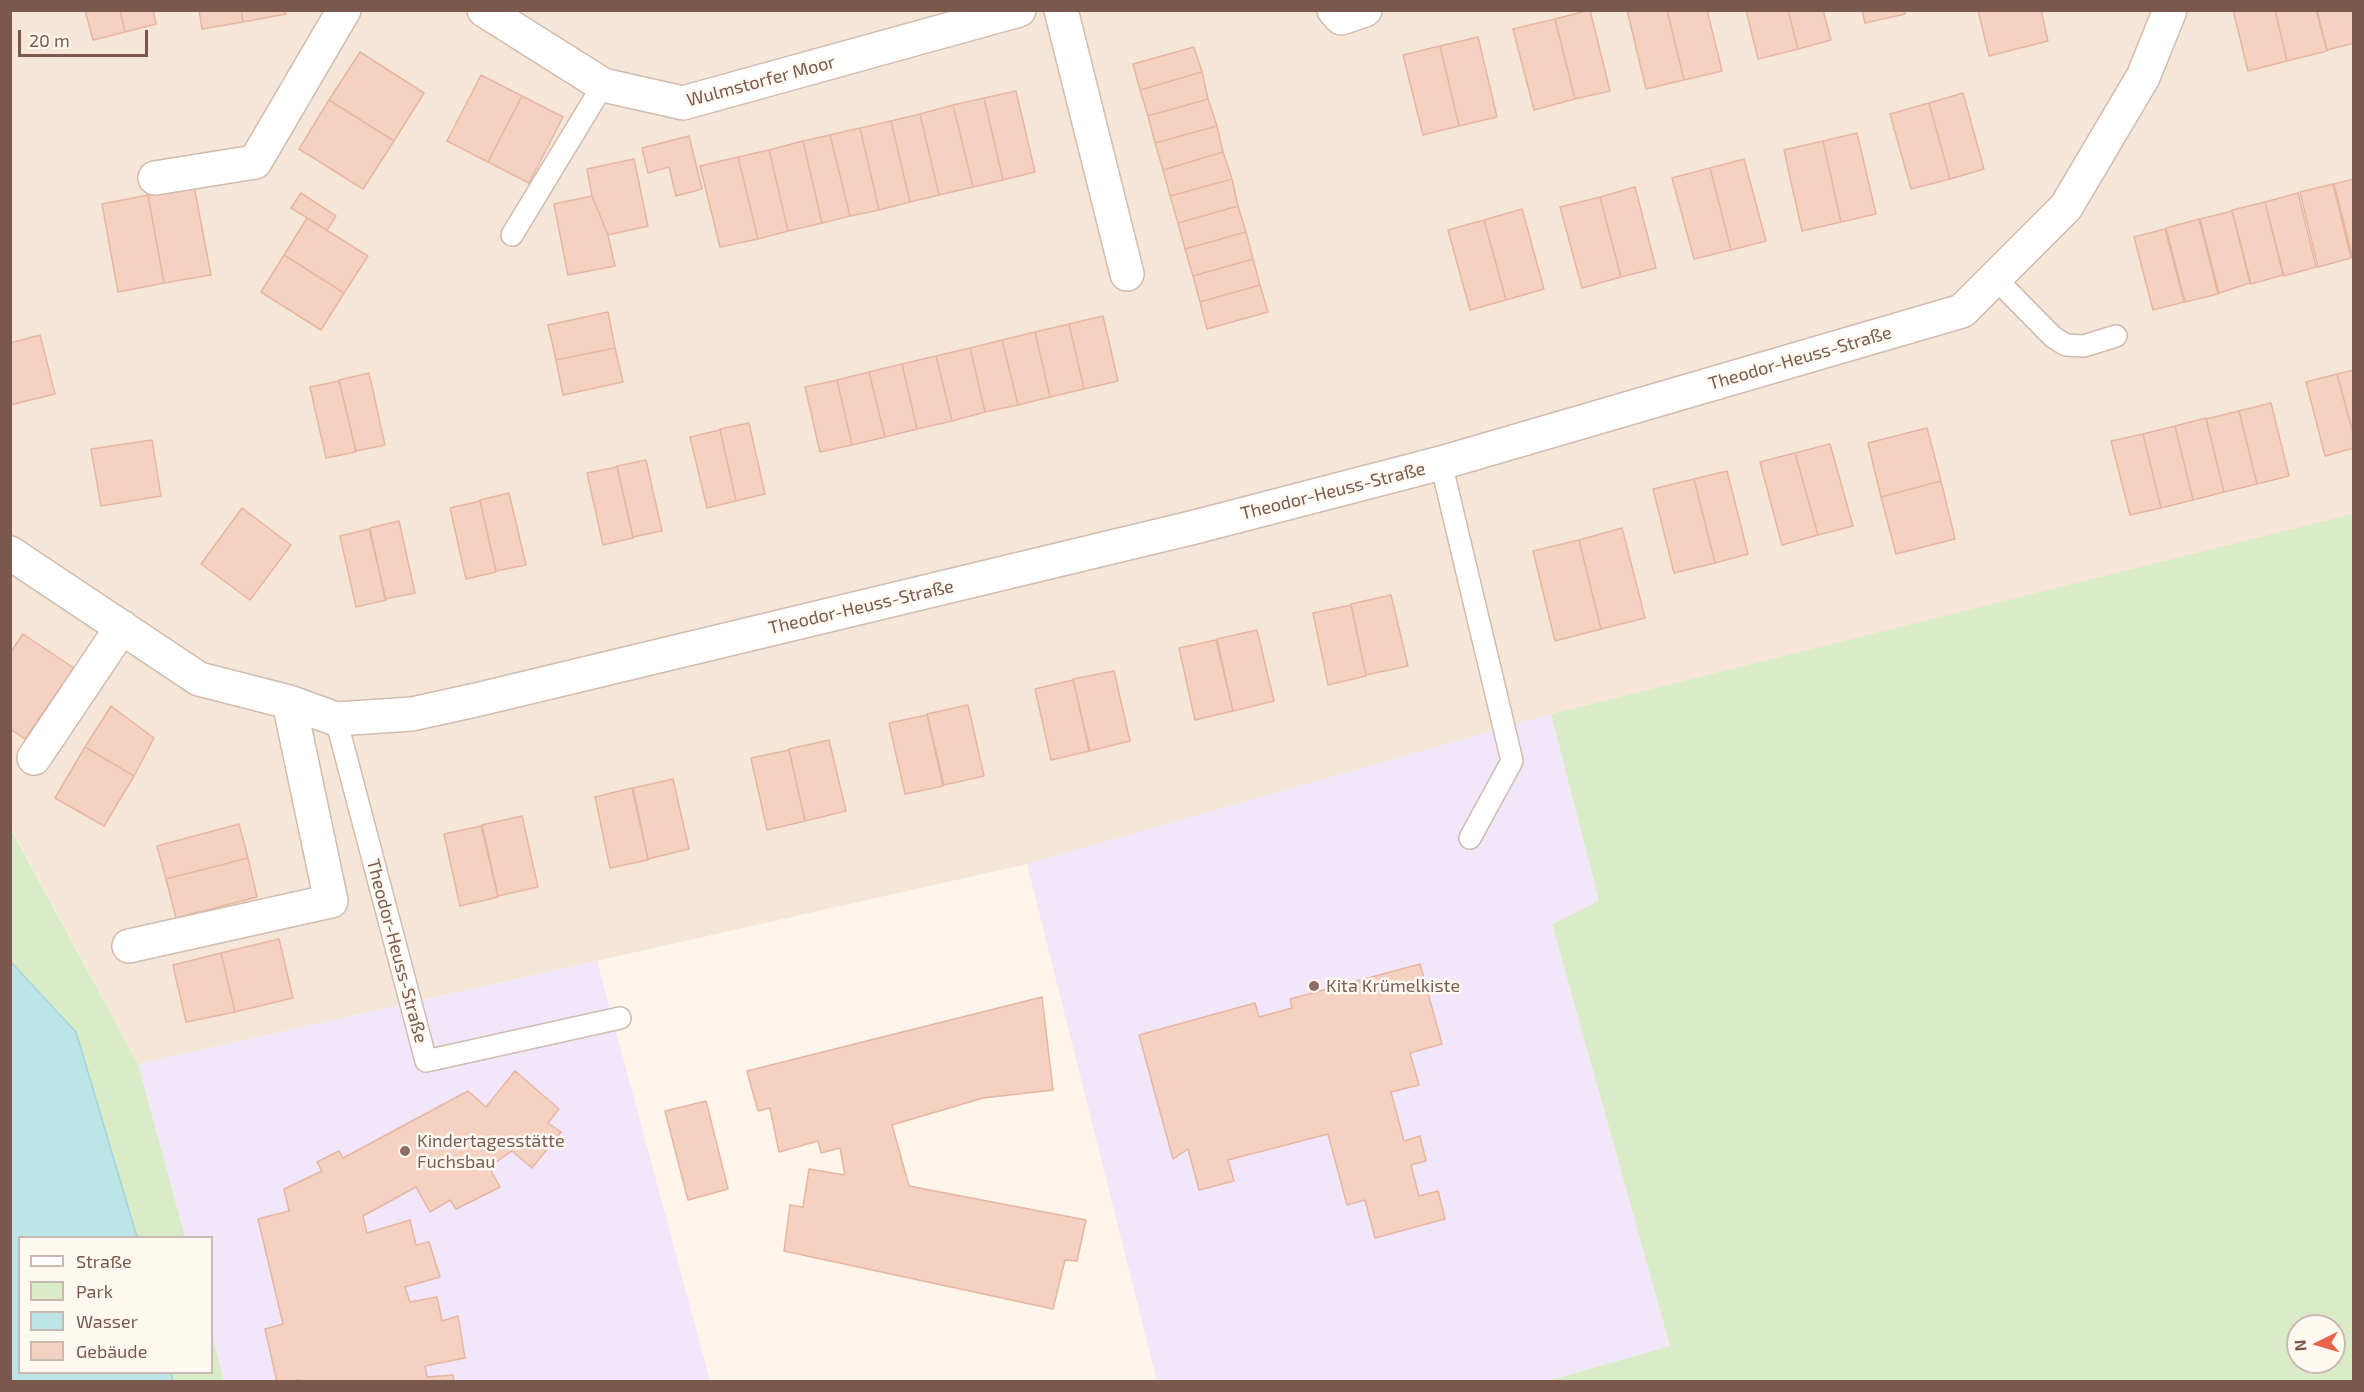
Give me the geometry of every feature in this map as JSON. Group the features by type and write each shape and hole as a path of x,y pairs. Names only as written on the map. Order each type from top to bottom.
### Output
{"street":[{"path":"155,177 255,162 344,10"},
{"name":"Wulmstorfer Moor","path":"484,10 603,85 683,104 1019,10"},
{"path":"1061,10 1127,274"},
{"path":"1334,10 1341,18 1365,10"},
{"name":"Theodor-Heuss-Straße","path":"10,553 199,679 288,702 336,718 412,714 480,699 1195,527 1441,463 1962,310 2066,207 2144,77 2170,10"},
{"path":"33,759 122,627"},
{"path":"129,946 332,901 288,702"}],"lane":[{"path":"512,235 603,85"},
{"path":"1995,278 2053,337 2066,345 2084,346 2116,336"},
{"path":"1441,463 1512,761 1470,838"},
{"name":"Theodor-Heuss-Straße","path":"336,718 426,1061 620,1018"}],"shaded area":[{"path":"10,11 2353,11 2353,515 1551,714 1027,864 138,1064 11,827"},
{"name":"Kita Krümelkiste","path":"1551,714 1599,901 1552,924 1670,1346 1547,1381 1157,1381 1027,864"},
{"name":"Kindertagesstätte Fuchsbau","path":"597,961 710,1381 224,1381 213,1338 213,1236 185,1236 138,1064"}],"green space":[{"path":"2353,514 2353,1381 1547,1381 1670,1346 1552,924 1599,901 1551,714"},
{"path":"10,827 138,1064 185,1236 137,1236 76,1032 11,962"},
{"path":"213,1338 224,1381 173,1381 171,1374 213,1374"}],"water":[{"path":"11,962 76,1032 137,1236 18,1236 18,1374 171,1374 173,1381 11,1381"}],"building":[{"path":"85,10 120,10 125,32 93,40"},
{"path":"120,10 153,10 156,24 125,32"},
{"path":"199,10 241,10 243,22 202,29"},
{"path":"241,10 285,10 286,14 243,22"},
{"path":"1590,10 1610,91 1575,99 1555,19"},
{"path":"1627,10 1667,10 1684,80 1646,89"},
{"path":"1667,10 1707,10 1722,71 1684,80"},
{"path":"1746,10 1788,10 1798,49 1758,59"},
{"path":"1788,10 1823,10 1831,40 1798,49"},
{"path":"1862,10 1904,10 1905,14 1865,23"},
{"path":"1978,10 2041,10 2048,41 1989,56"},
{"path":"2233,10 2275,10 2287,61 2248,71"},
{"path":"2275,10 2316,10 2327,51 2287,61"},
{"path":"2317,10 2354,10 2354,43 2327,50"},
{"path":"1555,19 1575,99 1534,110 1513,29"},
{"path":"1478,37 1497,117 1459,126 1440,46"},
{"path":"1440,46 1459,126 1423,135 1403,55"},
{"path":"1194,47 1202,72 1140,90 1133,64"},
{"path":"360,52 424,93 394,141 329,100"},
{"path":"1202,72 1208,99 1148,116 1140,90"},
{"path":"481,75 522,96 488,162 447,141"},
{"path":"1016,91 1035,172 1003,180 984,98"},
{"path":"1963,93 1984,169 1950,179 1929,103"},
{"path":"522,96 563,117 529,183 488,162"},
{"path":"984,98 1003,180 973,187 953,105"},
{"path":"1208,99 1217,126 1155,143 1148,116"},
{"path":"329,100 394,141 363,189 299,149"},
{"path":"1929,103 1950,179 1911,189 1890,114"},
{"path":"953,105 973,187 939,195 920,114"},
{"path":"920,114 939,195 910,202 891,121"},
{"path":"891,121 910,202 879,210 860,128"},
{"path":"1217,126 1223,152 1163,170 1155,143"},
{"path":"860,128 879,210 850,216 830,135"},
{"path":"1857,133 1876,214 1841,222 1823,141"},
{"path":"830,135 850,216 822,223 803,141"},
{"path":"689,136 702,189 676,196 669,167 648,173 642,148"},
{"path":"803,141 822,223 788,231 769,150"},
{"path":"1823,141 1841,222 1802,231 1784,150"},
{"path":"769,150 788,231 758,239 738,157"},
{"path":"1223,152 1232,179 1170,196 1163,170"},
{"path":"738,157 758,239 720,247 700,166"},
{"path":"634,159 648,226 608,235 592,196 587,169"},
{"path":"1744,159 1766,241 1731,250 1710,168"},
{"path":"1710,168 1731,250 1694,259 1672,178"},
{"path":"1232,179 1238,206 1178,223 1170,196"},
{"path":"2354,179 2354,259 2353,259 2334,184"},
{"path":"2333,184 2351,258 2318,267 2300,192"},
{"path":"194,186 211,275 164,283 148,195"},
{"path":"1635,187 1656,268 1621,277 1600,197"},
{"path":"301,193 336,216 327,230 291,208"},
{"path":"2298,193 2316,267 2284,276 2265,202"},
{"path":"148,195 164,283 118,292 102,204"},
{"path":"592,196 608,235 615,266 568,275 554,204"},
{"path":"1600,197 1621,277 1582,288 1560,207"},
{"path":"2265,202 2283,275 2251,284 2232,210"},
{"path":"1238,206 1246,232 1185,249 1178,223"},
{"path":"1522,209 1544,289 1506,300 1484,220"},
{"path":"2232,211 2250,283 2219,293 2200,219"},
{"path":"307,218 368,256 344,293 284,255"},
{"path":"2199,219 2218,294 2185,302 2166,228"},
{"path":"1484,220 1506,300 1470,310 1448,230"},
{"path":"2165,229 2184,302 2153,310 2134,237"},
{"path":"1246,232 1253,259 1193,276 1185,249"},
{"path":"284,255 344,293 321,330 261,292"},
{"path":"1253,259 1260,285 1200,302 1193,276"},
{"path":"1260,285 1268,312 1207,329 1200,302"},
{"path":"608,312 615,348 556,360 548,325"},
{"path":"1103,316 1118,381 1084,389 1069,324"},
{"path":"1069,324 1084,389 1050,397 1035,332"},
{"path":"1035,332 1050,397 1018,405 1002,340"},
{"path":"40,335 55,394 10,405 10,343"},
{"path":"1002,340 1018,405 985,412 970,348"},
{"path":"615,348 623,382 563,395 556,360"},
{"path":"970,348 985,412 952,421 936,356"},
{"path":"936,356 952,421 917,429 902,364"},
{"path":"902,364 917,429 885,437 869,372"},
{"path":"2354,370 2354,437 2337,374"},
{"path":"869,372 885,437 852,445 837,380"},
{"path":"369,373 385,445 356,451 339,380"},
{"path":"2337,374 2354,437 2354,448 2325,456 2306,382"},
{"path":"837,380 852,445 820,452 805,387"},
{"path":"339,381 356,452 326,458 310,387"},
{"path":"2271,403 2289,476 2257,484 2239,411"},
{"path":"2239,411 2257,484 2224,492 2206,419"},
{"path":"2206,418 2224,492 2193,500 2175,426"},
{"path":"749,423 765,494 736,501 720,429"},
{"path":"2175,426 2193,500 2161,508 2143,434"},
{"path":"1927,428 1941,481 1881,497 1868,443"},
{"path":"720,430 736,501 707,508 690,437"},
{"path":"2143,434 2161,508 2130,515 2111,441"},
{"path":"152,440 161,496 101,506 91,449"},
{"path":"1830,444 1853,526 1818,535 1795,453"},
{"path":"1795,453 1818,535 1782,545 1760,462"},
{"path":"646,460 662,531 633,537 617,466"},
{"path":"617,467 633,538 603,545 587,473"},
{"path":"1727,471 1748,554 1715,563 1694,479"},
{"path":"1694,479 1715,563 1674,573 1653,489"},
{"path":"1941,481 1955,539 1896,554 1881,497"},
{"path":"509,493 526,565 496,571 480,500"},
{"path":"480,501 496,572 466,579 450,508"},
{"path":"242,508 291,545 250,600 201,564"},
{"path":"399,521 415,593 385,599 370,528"},
{"path":"1622,528 1645,618 1601,629 1579,540"},
{"path":"369,529 386,600 356,607 340,536"},
{"path":"1579,540 1601,629 1555,641 1533,551"},
{"path":"1391,595 1408,666 1366,675 1351,604"},
{"path":"1351,605 1366,676 1328,685 1313,613"},
{"path":"1257,630 1274,701 1233,711 1217,639"},
{"path":"23,634 74,668 25,739 10,729 10,653"},
{"path":"1216,640 1233,711 1195,720 1179,648"},
{"path":"1114,671 1130,741 1089,751 1073,679"},
{"path":"1073,680 1090,751 1051,760 1035,689"},
{"path":"968,705 984,776 944,785 927,714"},
{"path":"111,706 154,738 134,776 85,747"},
{"path":"927,715 943,786 905,794 889,723"},
{"path":"829,740 846,811 805,821 789,749"},
{"path":"85,747 134,776 104,826 55,798"},
{"path":"789,750 805,821 767,830 751,758"},
{"path":"673,779 689,849 648,859 633,788"},
{"path":"632,788 648,860 610,868 595,797"},
{"path":"522,816 538,887 498,896 482,825"},
{"path":"239,824 248,858 166,879 157,846"},
{"path":"481,826 498,897 460,906 444,834"},
{"path":"248,858 257,897 176,918 166,879"},
{"path":"279,939 293,998 235,1012 221,953"},
{"path":"221,953 235,1012 186,1022 173,965"},
{"path":"1420,964 1442,1044 1410,1053 1419,1085 1391,1092 1404,1141 1420,1136 1426,1161 1411,1165 1419,1196 1438,1191 1445,1219 1375,1238 1365,1200 1347,1205 1328,1134 1228,1160 1234,1181 1199,1190 1188,1149 1173,1159 1139,1035 1255,1003 1259,1017 1292,1008 1290,999"},
{"path":"1042,997 1053,1090 983,1098 892,1125 909,1186 1086,1220 1077,1261 1065,1260 1053,1309 784,1251 790,1205 803,1207 809,1169 845,1175 840,1148 821,1153 818,1141 779,1152 770,1108 758,1111 747,1071"},
{"path":"515,1071 559,1109 548,1123 561,1132 532,1168 512,1151 489,1167 500,1187 456,1209 450,1200 430,1212 416,1187 363,1216 367,1233 410,1220 416,1245 429,1242 440,1277 405,1287 410,1302 437,1297 442,1321 458,1316 465,1358 425,1366 427,1377 453,1375 454,1382 300,1382 300,1380 277,1382 265,1329 283,1324 258,1219 289,1211 284,1189 322,1171 317,1162 339,1151 343,1158 468,1091 486,1107"},
{"path":"706,1101 728,1189 688,1200 665,1111"}],"place":[{"name":"Kita Krümelkiste","path":"1314,986"},
{"name":"Kindertagesstätte Fuchsbau","path":"405,1151"}]}
